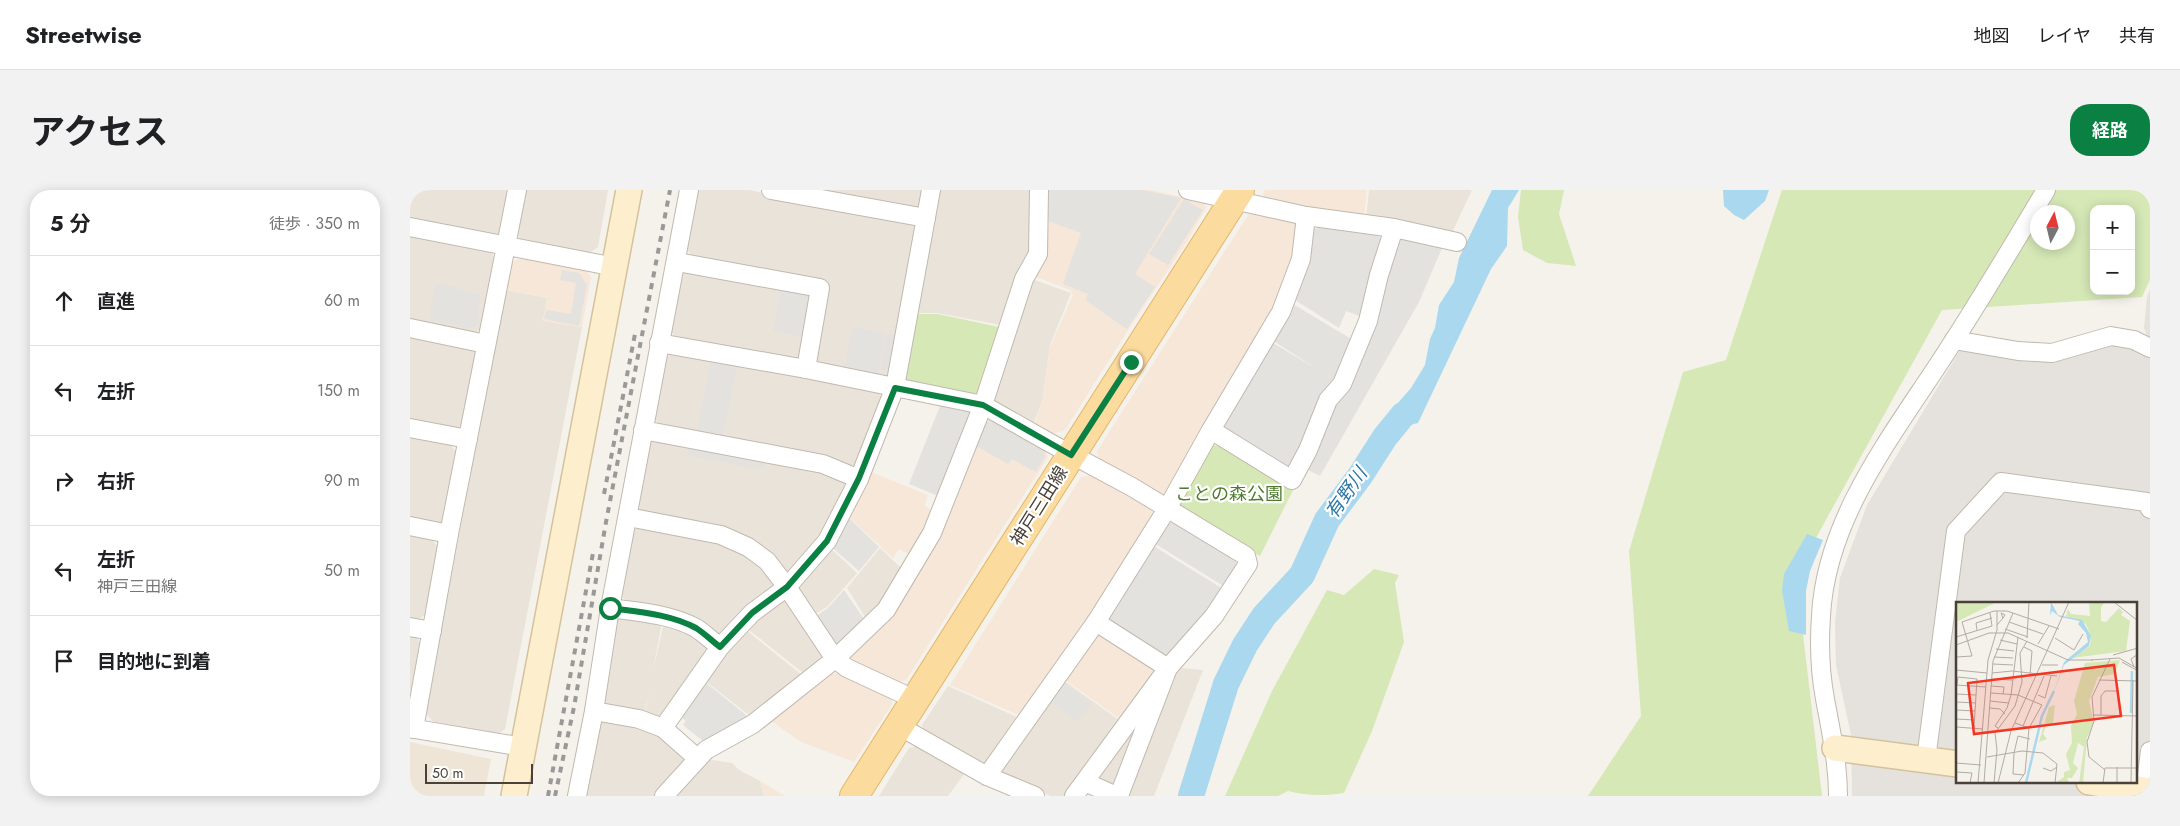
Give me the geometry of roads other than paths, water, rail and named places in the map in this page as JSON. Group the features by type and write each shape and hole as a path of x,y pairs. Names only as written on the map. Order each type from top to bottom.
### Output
{"main road":[{"name":"神戸三田線","path":"854,796 1237,194"}],"street":[{"path":"517,190 412,729 523,747"},
{"path":"514,796 629,190"},
{"path":"577,796 594,711 610,608 659,343 677,262 689,190"},
{"path":"771,190 926,218"},
{"path":"663,728 720,647 752,613 787,587 827,541 859,478 895,388 931,190"},
{"path":"664,796 706,750 753,724 835,659 886,610 928,540 983,405 1024,279 1038,254 1039,190"},
{"path":"1188,190 1237,194 1306,216 1394,228 1457,242"},
{"path":"1838,796 1838,771 1825,698 1820,640 1821,615 1830,561 1848,511 1862,485 2046,190"},
{"path":"987,776 1096,622 1167,509 1281,312 1301,259 1306,216"},
{"path":"410,227 614,267"},
{"path":"1211,430 1296,483 1328,400 1342,384 1368,321 1379,275 1394,228"},
{"path":"677,262 820,288 806,369"},
{"path":"410,328 486,344"},
{"path":"1954,340 2018,351 2052,353 2111,336 2134,340 2150,348"},
{"path":"659,343 806,369 983,405 1132,487 1246,556 1248,564 1214,616 1168,668 1080,789 1114,795 1120,793 1168,668"},
{"path":"410,428 468,439"},
{"path":"643,430 823,464 859,478"},
{"path":"1926,759 1956,531 2001,482 2147,502 2150,509"},
{"path":"628,517 721,535 748,546 767,561 787,587 835,659 847,668 916,700"},
{"path":"410,526 449,534"},
{"path":"610,608 651,613 676,619 696,628 720,647"},
{"path":"1096,622 1168,668"},
{"path":"410,627 432,631"},
{"path":"594,711 639,719 663,728 697,758"},
{"path":"1127,723 1144,729"},
{"path":"899,726 987,776 1035,796"},
{"path":"1835,748 1956,764"},
{"path":"2104,784 2148,790 2150,751"}],"water":[{"path":"1492,190 1519,190 1508,208 1507,246 1491,269 1418,423 1410,425 1390,447 1375,437 1383,420 1411,388 1425,365 1439,305 1454,282 1459,258"},
{"path":"1723,190 1769,190 1765,201 1744,220 1734,215 1724,206"},
{"path":"1807,534 1823,540 1810,571 1806,591 1806,635 1789,631 1782,590 1784,574"}],"waterway":[{"name":"有野川","path":"1191,796 1226,684 1245,645 1264,616 1302,575 1327,520 1360,476 1385,437 1403,415"}],"railway":[{"path":"555,796 574,707 606,522 670,190"},
{"path":"604,494 635,334"},
{"path":"548,796 593,553"}],"park label":[{"name":"ことの森公園","path":"1229,494"}]}
